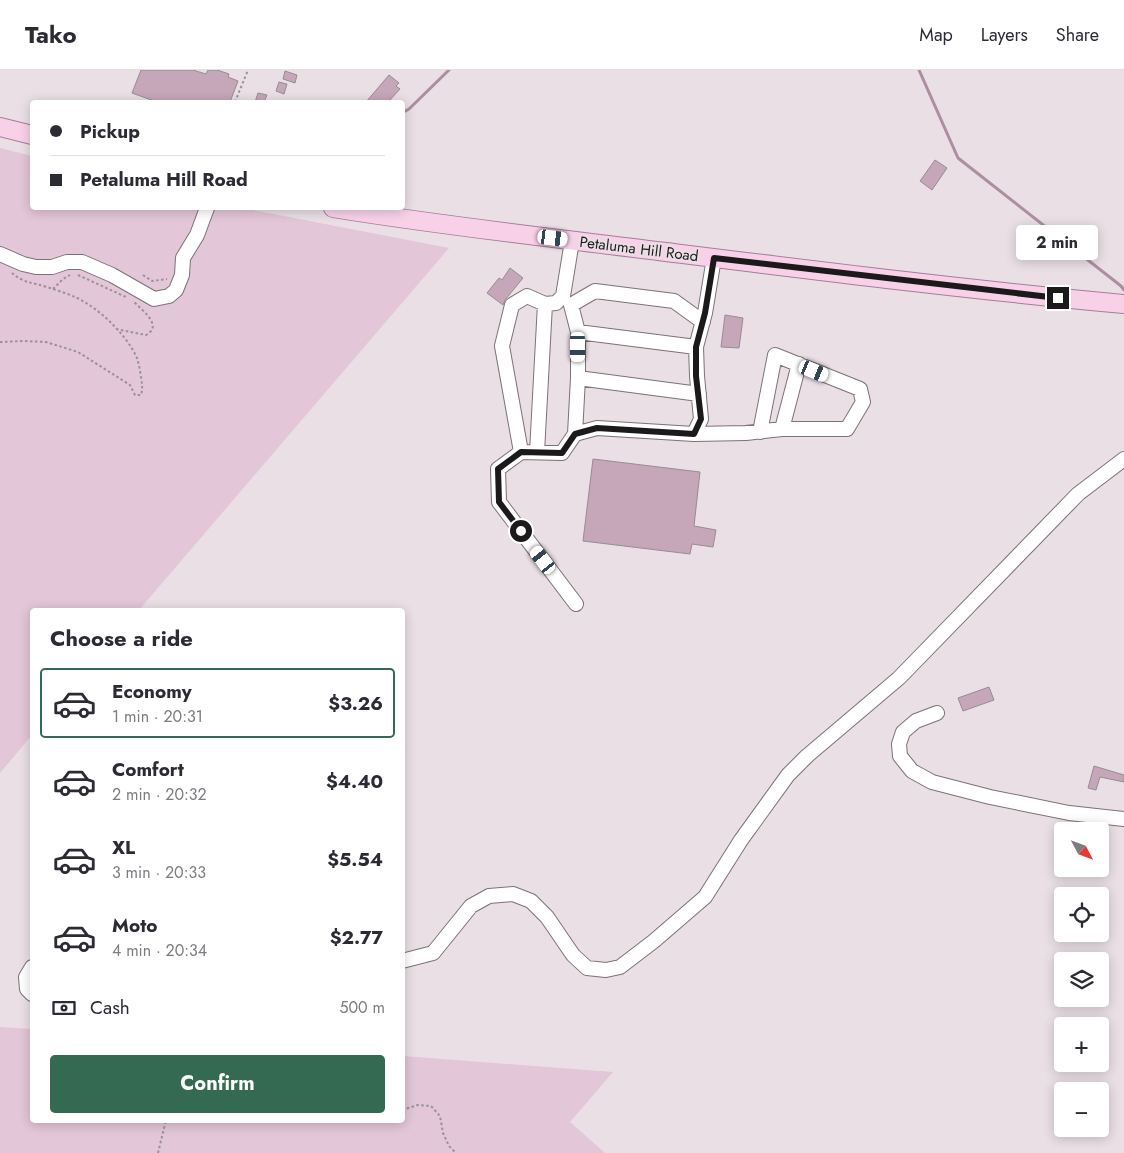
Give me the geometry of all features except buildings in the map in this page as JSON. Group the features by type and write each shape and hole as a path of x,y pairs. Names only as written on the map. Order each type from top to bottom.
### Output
{"main road":[{"path":"0,127 30,134"},
{"name":"Petaluma Hill Road","path":"347,210 714,258 999,292 1124,304"}],"lane":[{"path":"0,254 22,264 36,267 52,267 67,262 82,262 112,275 154,299 170,296 176,290 182,275 183,258 197,235 206,210"},
{"path":"572,240 567,300 578,332 575,434 562,453 521,452 498,469 499,502 576,604"},
{"path":"694,434 701,419 696,347 703,322 714,258"},
{"path":"521,452 502,346 512,305 527,296 545,304 556,303 595,291 674,301 703,322"},
{"path":"537,452 545,304"},
{"path":"578,332 696,347"},
{"path":"575,434 597,428 694,434 760,432 782,429 847,429 863,402 860,389 775,355 760,432"},
{"path":"782,429 799,364"},
{"path":"578,378 699,394"},
{"path":"405,960 433,953 471,906 489,896 513,894 531,901 547,917 573,955 587,968 606,970 620,966 654,941 705,897 741,840 788,775 807,756 899,678 1078,494 1124,458"},
{"path":"937,713 916,721 903,732 899,744 900,756 912,772 932,782 990,797 1069,813 1124,819"},
{"path":"30,970 26,977 30,992"}],"path":[{"path":"236,100 248,70"},
{"path":"0,342 24,340 46,342 78,352 130,385 135,395 140,395 143,389 137,359 131,348 97,310 77,298 53,289 21,281 8,270"},
{"path":"53,289 74,272 124,298 130,296"},
{"path":"143,275 152,280 172,278"},
{"path":"116,329 146,335 153,328 152,320 131,300"},
{"path":"405,1109 418,1105 431,1106 440,1116 443,1133 449,1146 456,1153"},
{"path":"158,1153 165,1123"}],"shaded area":[{"path":"0,148 30,156 30,210 253,210 449,248 141,608 30,608 30,737 0,773"},
{"path":"0,1027 30,1029 30,1123 405,1123 405,1056 613,1072 570,1122 605,1153 0,1153"}],"waterway":[{"path":"405,111 449,70"},
{"path":"919,70 958,158 1124,290"}],"route":[{"path":"521,531 499,502 498,469 521,452 562,453 575,434 597,428 694,434 701,419 696,376 696,347 705,313 714,258 1058,298"}]}
